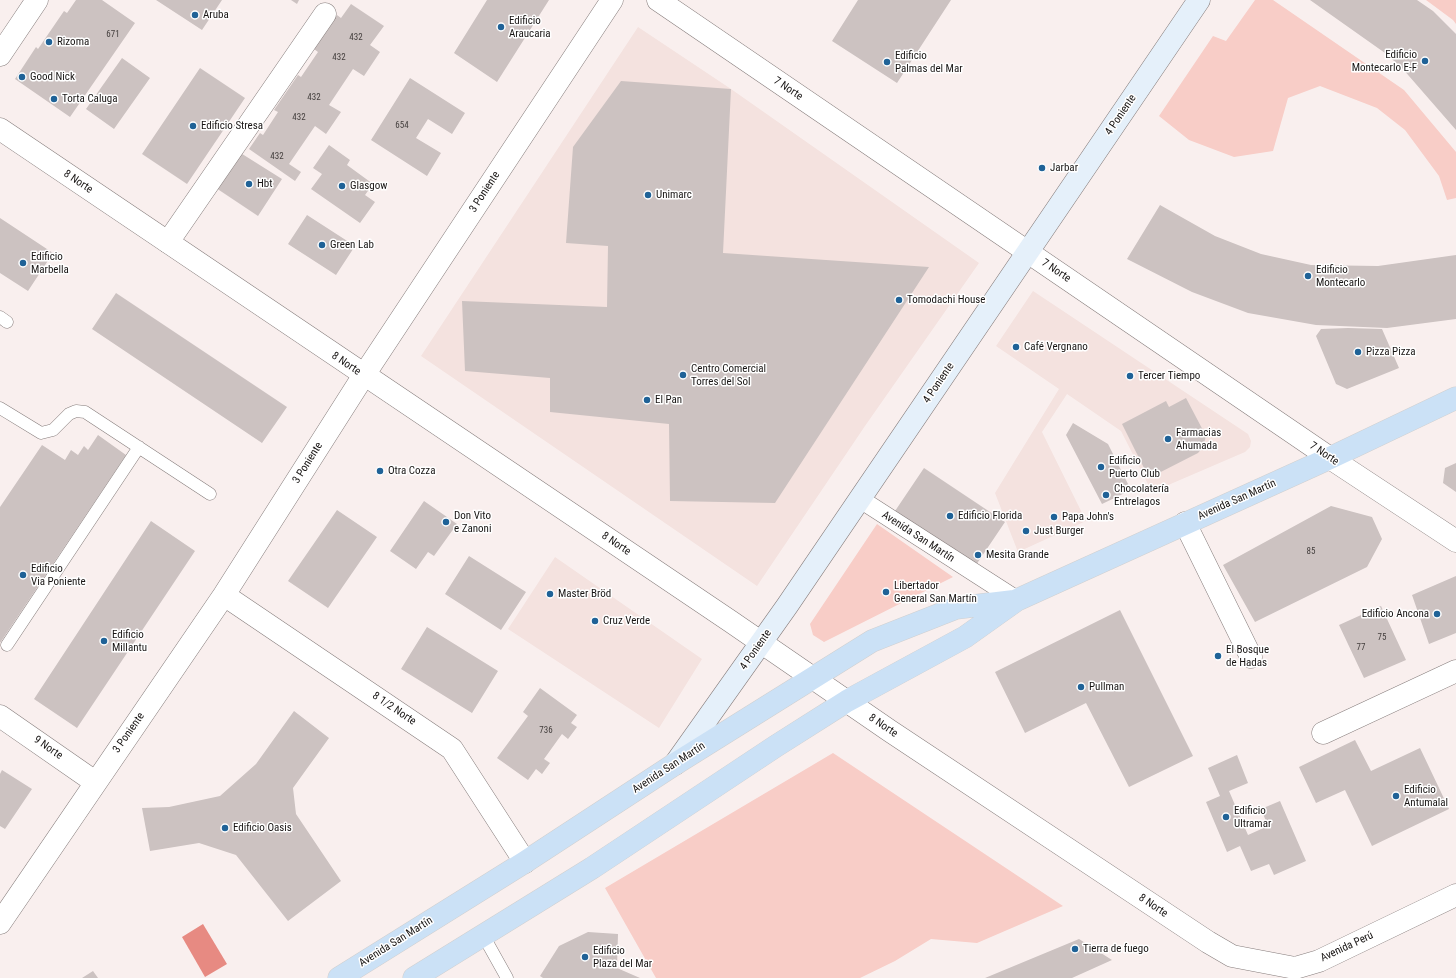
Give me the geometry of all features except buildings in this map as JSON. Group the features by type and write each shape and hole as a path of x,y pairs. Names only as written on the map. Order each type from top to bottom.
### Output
{"main road":[{"name":"4 Poniente","path":"675,764 762,642 1199,0"},
{"name":"Avenida San Martín","path":"414,978 592,868 776,746 847,701 965,638 1017,600 1330,458 1456,398"},
{"name":"Avenida San Martín","path":"339,978 525,862 675,764 814,679 872,641 956,608 1017,600"}],"street":[{"path":"0,55 37,0"},
{"name":"3 Poniente","path":"0,923 224,595 364,375 612,0"},
{"name":"7 Norte","path":"658,0 1330,458 1456,541"},
{"path":"168,242 325,14"},
{"name":"8 Norte","path":"0,130 762,642 814,679 1201,938 1232,956"},
{"name":"Avenida San Martín","path":"860,499 1017,600"},
{"path":"1184,523 1252,657"},
{"name":"8 1/2 Norte","path":"224,595 452,749 525,862"},
{"path":"1323,733 1456,671"},
{"name":"9 Norte","path":"0,716 96,782"},
{"name":"Avenida Perú","path":"1232,956 1295,968 1319,961 1456,895"}],"lane":[{"path":"0,408 40,433 52,430 69,414 76,411 85,412 210,494"},
{"path":"7,645 139,447"},
{"path":"483,935 507,978"}],"shaded area":[{"path":"1255,0 1273,0 1404,90 1456,152 1456,198 1447,200 1439,176 1405,130 1377,108 1320,86 1288,98 1273,151 1234,157 1189,140 1159,116 1213,36 1226,41"},
{"path":"1426,0 1456,0 1456,24 1453,20"},
{"path":"638,27 731,89 979,263 865,426 757,586 421,356"},
{"path":"1033,291 1248,434 1251,441 1250,447 1245,452 1152,492 1121,431 1067,394 1042,432 1086,521 1018,552 995,493 1059,389 996,346"},
{"path":"877,524 953,577 824,642 813,635 810,624"},
{"path":"555,557 702,659 659,728 508,629"},
{"path":"833,753 1063,906 977,943 931,939 895,961 860,978 656,978 605,888"},
{"path":"203,924 227,964 205,977 182,937"}],"place":[{"name":"Aruba","path":"195,15"},
{"name":"Edificio Araucaria","path":"501,27"},
{"name":"Rizoma","path":"49,42"},
{"name":"Edificio Montecarlo E-F","path":"1425,61"},
{"name":"Edificio Palmas del Mar","path":"887,62"},
{"name":"Good Nick","path":"22,77"},
{"name":"Torta Caluga","path":"54,99"},
{"name":"Edificio Stresa","path":"193,126"},
{"name":"Jarbar","path":"1042,168"},
{"name":"Hbt","path":"249,184"},
{"name":"Glasgow","path":"342,186"},
{"name":"Unimarc","path":"648,195"},
{"name":"Green Lab","path":"322,245"},
{"name":"Edificio Marbella","path":"23,263"},
{"name":"Edificio Montecarlo","path":"1308,276"},
{"name":"Tomodachi House","path":"899,300"},
{"name":"Café Vergnano","path":"1016,347"},
{"name":"Pizza Pizza","path":"1358,352"},
{"name":"Centro Comercial Torres del Sol","path":"683,375"},
{"name":"Tercer Tiempo","path":"1130,376"},
{"name":"El Pan","path":"647,400"},
{"name":"Farmacias Ahumada","path":"1168,439"},
{"name":"Edificio Puerto Club","path":"1101,467"},
{"name":"Otra Cozza","path":"380,471"},
{"name":"Chocolatería Entrelagos","path":"1106,495"},
{"name":"Edificio Florida","path":"950,516"},
{"name":"Papa John's","path":"1054,517"},
{"name":"Don Vito e Zanoni","path":"446,522"},
{"name":"Just Burger","path":"1026,531"},
{"name":"Mesita Grande","path":"978,555"},
{"name":"Edificio Via Poniente","path":"23,575"},
{"name":"Libertador General San Martín","path":"886,592"},
{"name":"Master Bröd","path":"550,594"},
{"name":"Edificio Ancona","path":"1437,614"},
{"name":"Cruz Verde","path":"595,621"},
{"name":"Edificio Millantu","path":"104,641"},
{"name":"El Bosque de Hadas","path":"1218,656"},
{"name":"Pullman","path":"1081,687"},
{"name":"Edificio Antumalal","path":"1396,796"},
{"name":"Edificio Ultramar","path":"1226,817"},
{"name":"Edificio Oasis","path":"225,828"},
{"name":"Tierra de fuego","path":"1075,949"},
{"name":"Edificio Plaza del Mar","path":"585,957"}]}
